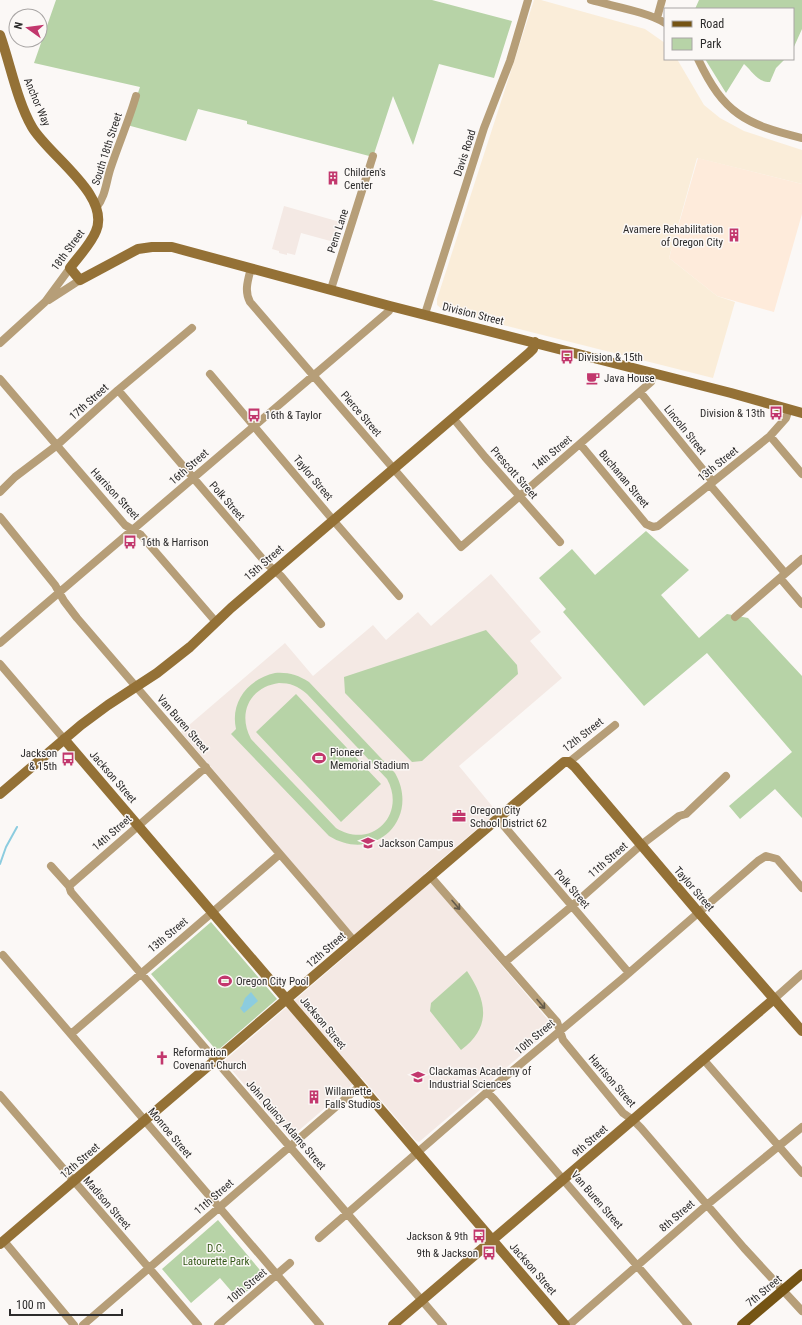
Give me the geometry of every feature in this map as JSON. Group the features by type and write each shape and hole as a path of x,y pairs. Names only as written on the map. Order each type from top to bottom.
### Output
{"main road":[{"name":"7th Street","path":"742,1325 802,1274"}],"street":[{"name":"Davis Road","path":"425,314 484,128 510,61 528,0"},
{"path":"591,0 656,18 664,22"},
{"path":"656,18 662,0"},
{"name":"Anchor Way","path":"0,34 21,99 32,126 45,145 87,190 96,208"},
{"path":"698,60 707,78 725,103 739,115 767,129 802,138"},
{"name":"South 18th Street","path":"96,208 104,196 111,167 127,126 136,96"},
{"name":"Penn Lane","path":"331,289 373,156"},
{"name":"18th Street","path":"45,302 96,230 99,217 96,208"},
{"name":"Division Street","path":"138,249 172,247 390,306 535,342 802,413"},
{"name":"18th Street","path":"0,343 45,302 80,280 138,249"},
{"path":"70,268 80,280"},
{"name":"Pierce Street","path":"251,268 246,287 247,296 250,302 461,547"},
{"name":"16th Street","path":"0,643 389,311 390,306"},
{"name":"17th Street","path":"0,492 15,477 56,446 118,390 192,328"},
{"name":"15th Street","path":"0,794 103,708 157,673 190,647 274,570 529,353 535,342"},
{"name":"14th Street","path":"461,547 640,392 651,382 654,373"},
{"name":"Taylor Street","path":"210,374 399,596"},
{"name":"Harrison Street","path":"0,379 56,446 125,524 141,535 216,622"},
{"name":"Polk Street","path":"118,390 267,564 281,576 321,624"},
{"name":"Lincoln Street","path":"640,392 712,484 802,604"},
{"name":"13th Street","path":"653,527 658,526 712,484 770,436 786,418 789,409"},
{"name":"Prescott Street","path":"453,418 560,542"},
{"path":"770,436 802,474"},
{"name":"Buchanan Street","path":"580,444 646,524 653,527"},
{"name":"Van Buren Street","path":"0,517 60,592 64,601 77,618 206,767 354,942"},
{"path":"735,616 802,559"},
{"name":"Jackson Street","path":"0,664 565,1325"},
{"name":"12th Street","path":"2,1243 561,764 569,762 615,725"},
{"name":"Taylor Street","path":"569,762 575,766 699,913 802,1031"},
{"name":"14th Street","path":"69,886 206,767"},
{"name":"11th Street","path":"505,962 572,906 641,845 679,816 686,814 726,776"},
{"name":"Polk Street","path":"498,819 629,973"},
{"name":"13th Street","path":"71,1034 280,854"},
{"name":"10th Street","path":"319,1238 487,1092 629,973 758,861 766,856 777,859 802,888"},
{"name":"John Quincy Adams Street","path":"51,866 69,886 71,892 443,1325"},
{"name":"Harrison Street","path":"430,876 557,1022 563,1040 625,1115 633,1120 708,1204 744,1248 802,1311"},
{"name":"Monroe Street","path":"3,955 320,1325"},
{"name":"9th Street","path":"393,1325 802,974"},
{"path":"703,1059 802,1173"},
{"name":"11th Street","path":"83,1325 360,1086"},
{"name":"Van Buren Street","path":"487,1092 564,1179 688,1325"},
{"name":"Madison Street","path":"0,1095 198,1325"},
{"name":"8th Street","path":"569,1325 708,1204 802,1127"},
{"path":"2,1243 74,1325"},
{"name":"10th Street","path":"218,1325 290,1263"}],"shaded area":[{"path":"534,0 541,0 645,29 664,42 664,60 678,60 704,105 720,118 744,131 802,150 802,184 697,158 669,258 717,296 735,302 713,378 443,310 437,305 437,299"},
{"path":"698,158 802,184 802,214 774,312 717,296 669,258"},
{"path":"284,206 340,222 334,242 301,233 295,255 279,253 279,251 272,249"},
{"name":"Jackson Campus","path":"491,574 541,632 530,641 562,678 459,766 497,812 424,874 554,1027 419,1142 416,1141 361,1077 290,1138 224,1061 361,943 181,732 285,643 313,676 373,625 386,640 418,612 431,626"}],"green space":[{"path":"56,0 432,0 512,21 494,78 439,64 413,145 393,96 373,157 247,124 247,121 198,109 186,141 127,125 140,87 34,63 39,48 48,48 48,23"},
{"path":"699,0 802,0 802,29 794,47 794,8 695,8"},
{"path":"706,60 784,60 776,68 770,82 766,82 758,78 744,64 726,93"},
{"path":"646,531 689,570 661,595 699,638 727,614 748,618 802,676 802,818 775,789 740,819 729,806 792,752 707,653 644,706 563,612 566,609 539,578 572,549 595,575"},
{"path":"486,630 517,665 518,674 422,761 412,762 345,693 344,677"},
{"path":"275,673 289,674 309,682 395,773 401,790 402,806 397,821 389,832 377,840 362,844 346,843 329,836 231,734 236,729 236,710 243,693 249,686 265,676","holes":["283,683 297,687 307,694 387,779 392,792 392,805 389,816 382,825 373,832 362,835 349,834 336,828 251,739 245,720 249,703 260,690 269,685"]},
{"path":"296,694 381,784 341,822 256,732"},
{"name":"Oregon City Pool","path":"211,922 277,999 217,1051 151,974"},
{"path":"467,971 479,993 483,1013 482,1023 478,1032 461,1050 430,1011 431,1003"},
{"name":"D.C. Latourette Park","path":"218,1220 265,1276 238,1299 220,1278 191,1303 162,1269"}],"water":[{"name":"Oregon City Pool","path":"251,992 258,1001 244,1013 240,1008 245,998"}],"waterway":[{"path":"0,864 6,847 17,827"}],"place":[{"name":"Children's Center","path":"333,178"},
{"name":"Avamere Rehabilitation of Oregon City","path":"734,235"},
{"name":"Division & 15th","path":"567,357"},
{"name":"Java House","path":"593,378"},
{"name":"Division & 13th","path":"776,413"},
{"name":"16th & Taylor","path":"254,415"},
{"name":"16th & Harrison","path":"130,542"},
{"name":"Pioneer Memorial Stadium","path":"319,758"},
{"name":"Jackson & 15th","path":"68,759"},
{"name":"Oregon City School District 62","path":"459,816"},
{"name":"Jackson Campus","path":"368,843"},
{"name":"Oregon City Pool","path":"225,981"},
{"name":"Reformation Covenant Church","path":"162,1058"},
{"name":"Clackamas Academy of Industrial Sciences","path":"418,1077"},
{"name":"Willamette Falls Studios","path":"314,1097"},
{"name":"Jackson & 9th","path":"479,1236"},
{"name":"9th & Jackson","path":"489,1253"}]}
